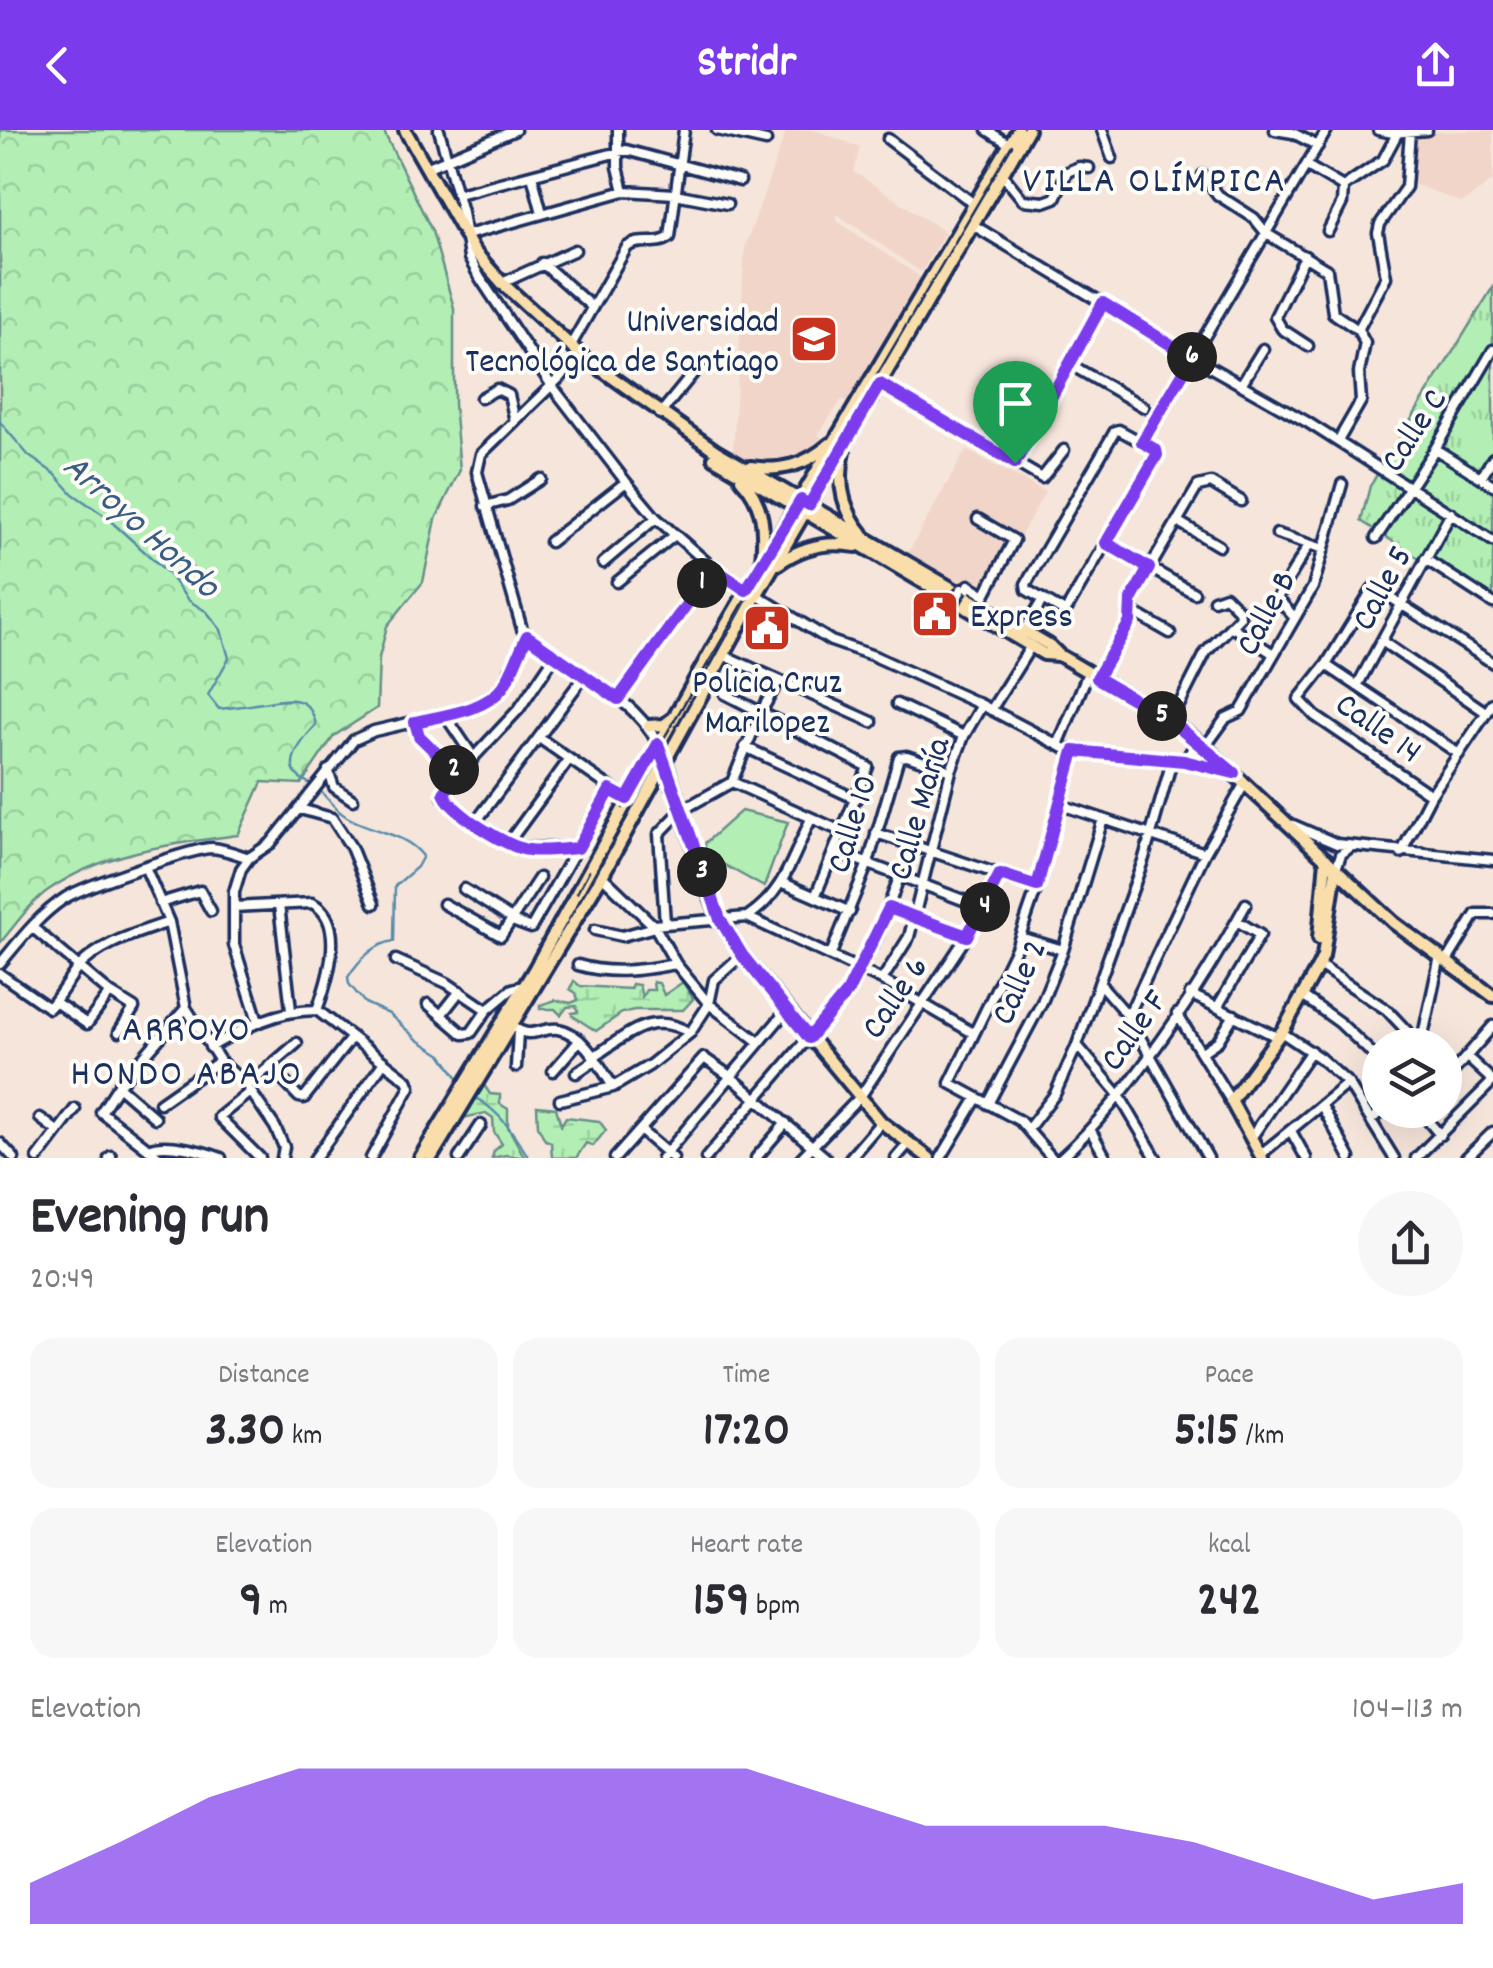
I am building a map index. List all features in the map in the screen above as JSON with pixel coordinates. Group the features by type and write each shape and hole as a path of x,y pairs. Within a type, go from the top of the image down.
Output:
{"main road":[{"path":"405,130 467,238 502,282 582,356 732,465 760,509 767,566"},
{"path":"431,1158 658,744 802,507 1018,130"},
{"path":"732,465 788,468 816,456 842,438 880,384 1028,130"},
{"path":"614,380 660,422 1171,721 1286,820 1394,923 1493,996"},
{"path":"842,438 841,489 851,519 870,546 951,602 1022,635 1044,654 1059,655"},
{"path":"767,566 813,546 870,546"},
{"path":"484,1060 515,1028 602,876 723,656 751,593"},
{"path":"649,726 664,725 673,718"},
{"path":"658,744 720,919 742,955 881,1122 929,1158"},
{"path":"648,790 660,786 676,792"},
{"path":"1319,965 1326,859"},
{"path":"1261,1157 1230,1101 1304,997 1319,965 1336,870"},
{"path":"1332,892 1353,886"},
{"path":"420,1158 456,1108"}],"street":[{"path":"439,130 458,194 469,258 480,278 552,386 626,482 656,518 713,568 832,641 982,705 1058,745 1074,751 1184,761 1234,773"},
{"path":"424,165 515,130"},
{"path":"618,130 616,154 624,191"},
{"path":"571,345 631,243 665,241 670,237 684,130"},
{"path":"717,130 766,141"},
{"path":"987,130 1010,144"},
{"path":"1102,130 1112,158"},
{"path":"1276,130 1293,133 1318,146"},
{"path":"1142,442 1327,130"},
{"path":"1378,130 1428,130"},
{"path":"1343,186 1384,160 1398,132"},
{"path":"1358,330 1386,277 1378,233 1409,180 1410,132"},
{"path":"888,139 974,204"},
{"path":"458,194 634,150 740,180"},
{"path":"1307,166 1343,186"},
{"path":"1002,174 1023,200 1044,202 1055,198 1067,172 1089,168"},
{"path":"532,175 542,213"},
{"path":"1203,175 1218,195 1254,218 1267,234 1330,273 1334,313 1358,330 1365,343 1359,373 1362,398 1338,441"},
{"path":"1328,231 1342,203 1343,186"},
{"path":"467,238 624,191 675,194 727,204"},
{"path":"973,225 1338,441 1493,541"},
{"path":"502,282 575,250"},
{"path":"1305,256 1275,317 1282,329 1308,346"},
{"path":"542,263 592,307"},
{"path":"1015,463 1103,303"},
{"path":"1242,384 1263,349"},
{"name":"Calle C","path":"1376,538 1435,449 1493,350"},
{"path":"582,356 479,457 478,472 518,619 527,636 618,699 649,726 658,744"},
{"path":"660,414 700,365"},
{"path":"1071,365 1144,407"},
{"path":"880,384 1045,477 1064,450"},
{"path":"480,398 497,389 509,395 515,422"},
{"path":"1119,430 1156,450 1157,455 1106,543 1067,608 1061,610 1027,590 1026,584 1119,430"},
{"path":"1435,449 1493,485"},
{"path":"1482,477 1493,458"},
{"path":"485,506 508,500 542,479"},
{"path":"550,542 626,482"},
{"path":"1058,745 1093,675 1130,622 1131,600 1203,483 1211,483 1241,502"},
{"name":"Calle B","path":"1184,761 1226,718 1241,711 1313,587 1342,484"},
{"name":"Calle 5","path":"1357,686 1451,513"},
{"path":"604,563 656,518"},
{"path":"951,602 968,586 984,595 1014,540 978,519"},
{"path":"1177,521 1219,546"},
{"path":"1277,534 1324,549"},
{"path":"618,582 675,535"},
{"path":"1106,543 1194,593"},
{"path":"1294,617 1276,598 1309,545"},
{"path":"1425,559 1493,603"},
{"path":"618,699 713,568"},
{"path":"1459,754 1326,665 1374,587 1493,663"},
{"path":"1171,721 1198,664 1240,617 1225,596 1214,600"},
{"path":"1022,635 1043,599"},
{"path":"1130,610 1170,633"},
{"path":"1232,627 1272,653"},
{"path":"258,1021 234,945 234,906 241,869 249,858 272,842 354,740 487,700 502,687 527,636"},
{"path":"1383,642 1486,712"},
{"path":"991,710 1031,646"},
{"path":"555,656 518,709 458,774 443,797 475,824 508,843 529,850 578,848"},
{"path":"723,656 872,722"},
{"name":"Calle 14","path":"1326,665 1299,701 1431,795"},
{"path":"475,824 584,675"},
{"path":"665,923 666,898 658,840 663,827 682,810 732,782 760,712 778,682"},
{"path":"724,694 867,765 815,897"},
{"path":"1401,853 1431,795 1493,703"},
{"path":"896,704 964,736"},
{"name":"Calle María","path":"882,980 909,937 950,772 982,705"},
{"path":"446,715 474,758"},
{"path":"415,722 419,736 458,774"},
{"path":"538,738 627,799"},
{"path":"746,748 856,799"},
{"path":"1052,1158 1028,1128 950,1083 1020,937 1074,751"},
{"name":"Calle 10","path":"832,954 868,863 900,758 907,756 950,772"},
{"path":"508,843 568,761"},
{"path":"1028,1128 1055,1094 1077,1045 1151,834 1172,761"},
{"path":"326,772 334,788 353,800"},
{"path":"732,782 843,832"},
{"path":"1128,1016 1206,853 1245,784"},
{"path":"464,889 528,930 531,928 610,790"},
{"path":"1061,805 1206,853"},
{"path":"300,809 332,818 351,847 374,904"},
{"path":"746,917 766,904 781,882 810,819"},
{"name":"Calle 2","path":"988,1104 1042,1002 1063,950 1103,819"},
{"path":"1286,820 1337,844 1493,860"},
{"name":"Calle 2","path":"876,833 1037,886"},
{"path":"1326,859 1337,844"},
{"path":"1336,870 1341,854 1352,846"},
{"path":"0,964 32,927 72,894 194,850 224,850 249,858"},
{"path":"835,851 984,908"},
{"path":"146,868 168,922 186,1008 220,1061 249,1089 284,1147 282,1158"},
{"name":"Calle 6","path":"802,1158 860,1096 967,936 1000,874"},
{"path":"706,1158 848,991 889,908 900,875"},
{"path":"602,876 654,926 676,964 709,1004 759,1042"},
{"path":"444,904 501,936 539,878"},
{"path":"781,882 850,912"},
{"path":"160,903 200,891 211,911"},
{"path":"234,906 312,904 324,913 334,952 317,1010"},
{"name":"Calle F","path":"1061,1158 1091,1130 1119,1095 1177,1014 1246,904"},
{"path":"278,906 290,1010"},
{"path":"889,908 967,936"},
{"path":"1425,1028 1444,958 1474,916 1480,912 1493,914"},
{"path":"595,930 622,936 665,923 746,917 832,954 972,1034"},
{"path":"0,974 46,1008 55,1002 78,967 119,940 168,922"},
{"path":"1218,1006 1260,936 1237,922"},
{"path":"32,927 110,994 134,1008 119,1032"},
{"path":"1020,937 1063,950"},
{"path":"560,1100 613,1088 650,1066 690,1033 709,1004 714,980 742,955"},
{"path":"396,960 487,1010"},
{"path":"578,966 597,971 676,964"},
{"path":"1319,965 1387,1010 1404,1028"},
{"path":"1100,984 1128,1016 1208,1158"},
{"path":"428,1004 467,1035 512,988 524,986"},
{"path":"440,1015 460,992"},
{"path":"55,1002 87,1024 110,994"},
{"path":"1190,994 1311,1051 1348,1083 1362,1106"},
{"path":"1304,997 1362,1044"},
{"path":"160,1158 101,1112 104,1102 186,1008"},
{"path":"210,1046 258,1021 290,1010 317,1010 407,1080 410,1087 372,1158"},
{"path":"640,1130 667,1156 787,1010"},
{"path":"1177,1014 1230,1101"},
{"path":"1202,1052 1218,1041 1234,1015"},
{"path":"576,1073 650,1023 662,1021 690,1033"},
{"path":"516,1067 515,1028 542,1033 558,1029 579,1041 613,1088"},
{"path":"1462,1063 1491,1031"},
{"path":"269,1066 304,1098 352,1037"},
{"path":"553,1071 579,1041"},
{"path":"260,1158 218,1117 297,1044"},
{"path":"1077,1045 1119,1095 1156,1158"},
{"path":"1251,1138 1311,1051"},
{"path":"1416,1158 1493,1081 1468,1057"},
{"path":"615,1158 704,1058 826,1158"},
{"path":"160,1103 220,1061"},
{"path":"315,1158 384,1062"},
{"path":"1261,1157 1348,1083"},
{"path":"118,1086 155,1118"},
{"path":"941,1158 977,1098"},
{"path":"1322,1106 1350,1158"},
{"path":"38,1158 75,1109"},
{"path":"40,1118 57,1131"},
{"path":"850,1158 881,1122"},
{"path":"756,1158 786,1123"},
{"path":"460,1158 482,1125"},
{"path":"1376,1128 1394,1158"},
{"path":"1435,1128 1440,1135"},
{"path":"1091,1130 1106,1158"},
{"path":"1290,1131 1306,1158"},
{"path":"1466,1158 1493,1132"},
{"path":"0,1143 14,1158"},
{"path":"148,1149 158,1144 170,1145 221,1158"},
{"path":"896,1158 908,1144"}],"shaded area":[{"name":"Universidad Tecnológica de Santiago","path":"782,130 814,130 860,147 854,172 945,232 921,272 837,214 837,221 923,279 850,406 842,399 818,435 827,442 790,464 763,465 733,454 745,247 785,134"},
{"path":"1493,130 1493,180 1462,203 1409,182 1414,133"},
{"path":"966,450 1045,492 986,598 908,553"}],"green space":[{"path":"0,130 383,130 432,231 454,308 454,404 460,470 436,519 423,582 387,626 379,658 377,708 334,736 301,784 262,782 238,835 139,851 91,867 40,896 0,943"},
{"path":"1493,287 1493,606 1361,521 1370,486"},
{"path":"741,811 788,822 764,887 705,854 705,843"},
{"path":"574,981 580,986 630,989 632,984 639,985 642,997 646,990 654,990 653,982 659,983 664,995 683,982 693,999 683,1010 622,1013 596,1031 573,1016 578,1012 576,1006 567,1007 561,1015 555,1009 540,1009 540,1005 556,1000 578,1000 570,989"},
{"path":"484,1085 490,1094 500,1095 500,1104 508,1109 508,1127 525,1158 492,1158 502,1144 494,1132 493,1118 486,1113 463,1118"},
{"path":"537,1106 556,1108 561,1125 566,1117 599,1121 606,1130 593,1146 586,1143 576,1158 552,1158 551,1142 545,1140 538,1126"}],"waterway":[{"name":"Arroyo Hondo","path":"0,422 29,456 166,571 188,600 207,612 221,630 229,658 208,695 219,709 285,700 305,704 316,725 297,751 295,772 347,817 407,842 423,856 417,867 395,886 394,941 362,959 348,977 349,984 365,1003 389,1014 442,1055 462,1084"},
{"name":"Arroyo Hondo","path":"475,1097 506,1124 529,1158"}],"railway":[{"path":"623,808 1012,145"},
{"path":"577,893 589,871"}],"place":[{"name":"Universidad Tecnológica de Santiago","path":"814,339"},
{"name":"Express","path":"935,614"},
{"name":"Policia Cruz Marilopez","path":"767,628"}],"district":[{"name":"VILLA OLÍMPICA","path":"1155,178"},
{"name":"ARROYO HONDO ABAJO","path":"187,1049"}],"route":[{"path":"1103,303 1192,358 1142,442 1156,450 1157,455 1106,543 1149,568 1131,600 1130,622 1097,678 1171,721 1234,773 1184,761 1074,751 1037,886 1000,874 967,936 889,908 861,970 809,1038 742,955 720,919 658,744 627,799 610,790 578,848 518,848 475,824 443,797 458,774 419,736 415,722 487,700 502,687 527,636 618,699 713,568 746,590 801,500 809,505 880,384 1015,463 1103,303"}]}
